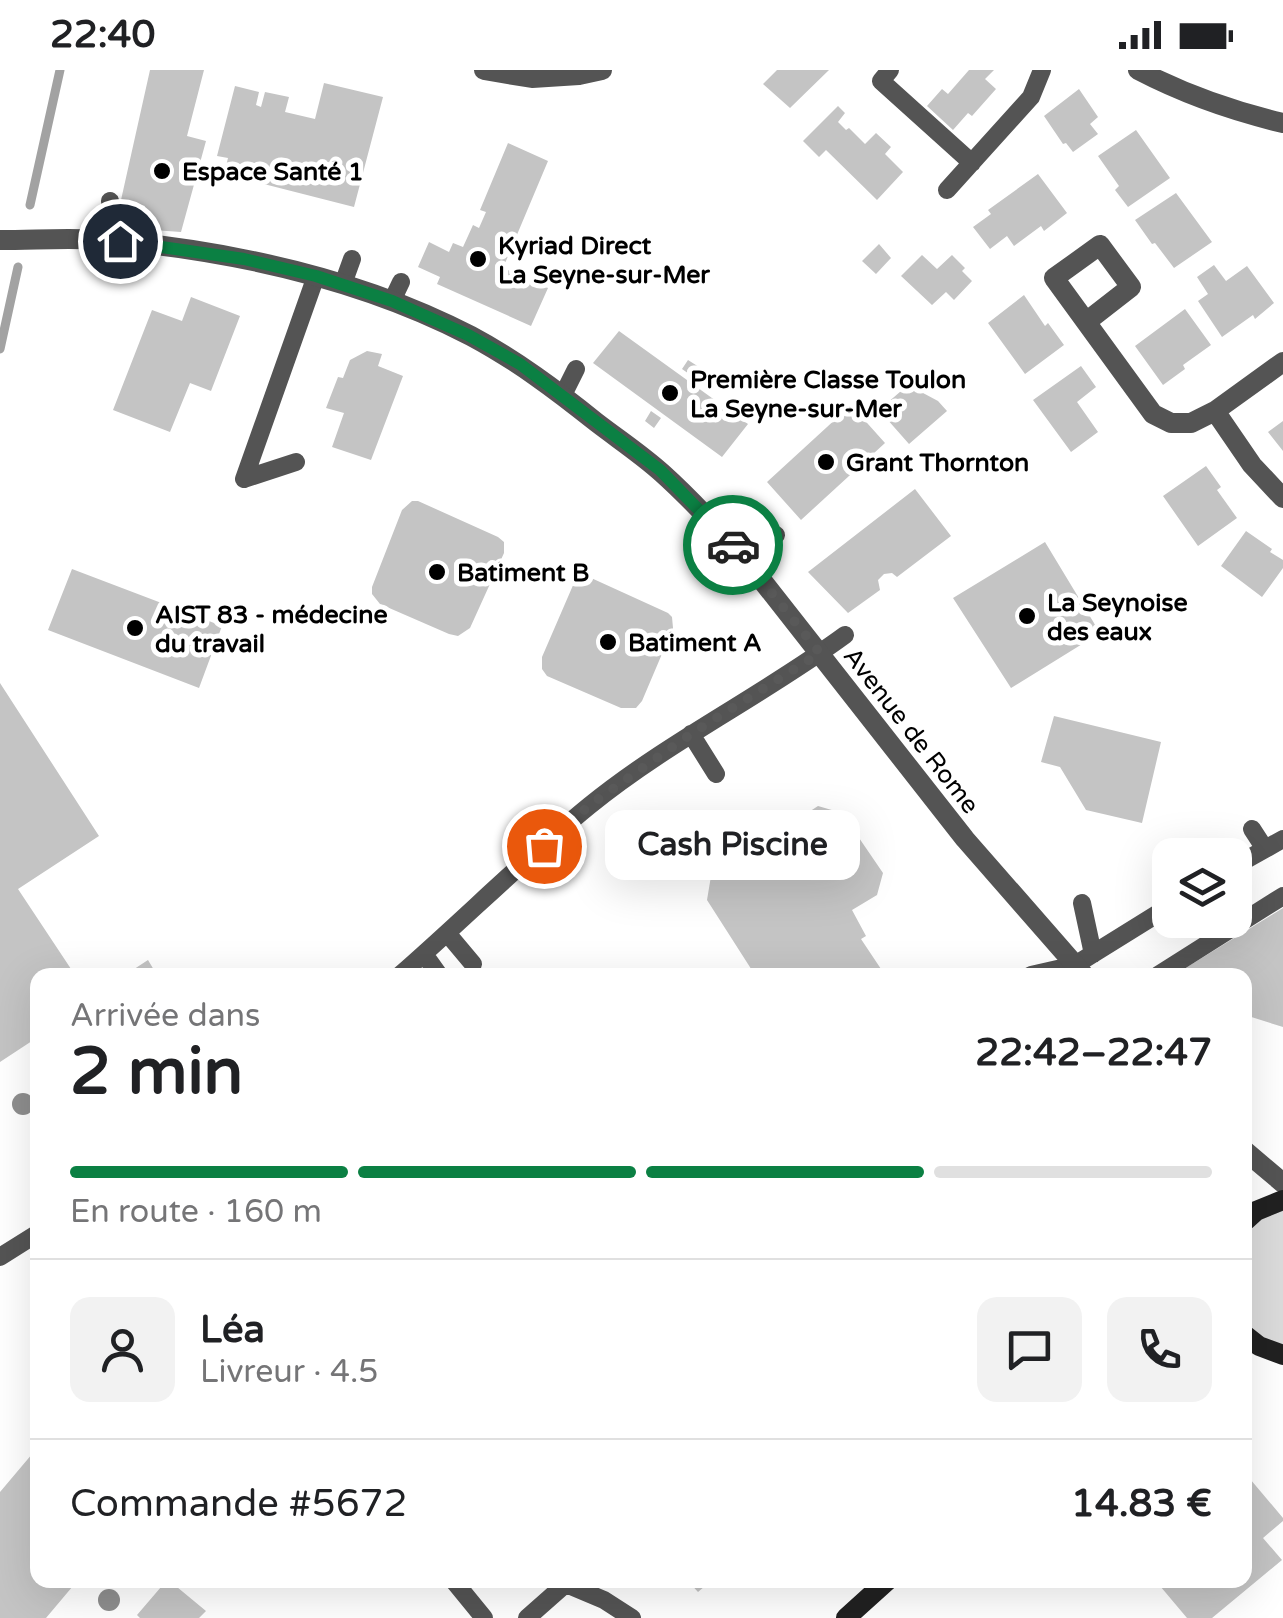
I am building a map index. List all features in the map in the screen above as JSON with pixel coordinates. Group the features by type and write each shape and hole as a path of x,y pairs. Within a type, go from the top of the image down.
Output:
{"main road":[{"path":"1252,1215 1283,1200"},
{"path":"1252,1344 1283,1355"},
{"path":"846,1618 879,1588"}],"street":[{"path":"494,72 532,78 602,70"},
{"path":"1138,70 1176,90 1283,123"},
{"name":"Avenue de Rome","path":"0,240 120,241 244,259 343,284 396,291 520,364 562,395 592,427 660,470 708,518 746,560 965,839 1084,965"},
{"path":"1086,322 1153,414 1171,424 1192,423 1283,362"},
{"path":"1215,410 1252,465 1283,498"},
{"path":"1252,1157 1283,1183"}],"lane":[{"path":"890,70 881,81 972,163"},
{"path":"947,190 1032,97 1042,70"},
{"path":"110,202 120,241"},
{"path":"343,284 352,259"},
{"path":"296,462 244,479 316,276"},
{"path":"562,395 576,369"},
{"path":"746,560 776,535"},
{"path":"408,968 590,805 845,634"},
{"path":"691,734 716,774"},
{"path":"1252,829 1265,849"},
{"path":"1252,856 1283,839"},
{"path":"1169,968 1283,896"},
{"path":"1082,903 1084,965"},
{"path":"1084,965 1152,918"},
{"path":"447,933 473,964"},
{"path":"424,954 434,968"},
{"path":"0,1257 30,1238"},
{"path":"460,1588 484,1618"},
{"path":"527,1618 560,1588"},
{"path":"579,1588 632,1618"}],"shaded area":[{"path":"1283,1200 1283,1355 1252,1339 1252,1217"}],"building":[{"name":"Espace Santé 1","path":"150,70 204,70 187,136 206,141 181,232 139,229 145,206 121,200"},
{"path":"777,70 829,70 790,108 763,84"},
{"path":"969,70 994,70 985,79 996,89 953,130 927,106 942,89 948,94"},
{"path":"324,83 383,97 354,207 224,174 228,158 217,156 235,86 259,92 256,105 261,107 265,92 289,97 285,112 315,119"},
{"path":"1079,89 1098,117 1090,124 1098,134 1073,152 1044,116"},
{"path":"838,106 845,113 838,122 865,144 876,133 891,147 885,154 903,172 877,200 826,150 819,157 803,141"},
{"path":"1136,130 1170,178 1128,207 1098,156"},
{"path":"508,143 548,161 503,268 548,288 531,326 437,284 440,277 418,267 429,242 449,252 453,243 463,247 473,225 479,228 486,212 480,210"},
{"path":"1038,174 1067,213 1044,231 1041,226 1014,246 1007,236 990,249 973,227 991,214 988,210"},
{"path":"1176,193 1212,242 1174,268 1135,220"},
{"path":"879,244 891,258 876,274 862,261"},
{"path":"922,255 937,269 952,255 972,281 954,300 946,292 932,305 901,276"},
{"path":"1214,265 1226,281 1247,266 1274,303 1222,337 1198,301 1208,294 1197,277"},
{"path":"1024,295 1064,345 1025,374 988,323"},
{"path":"191,297 240,316 211,391 190,383 170,432 113,410 152,310 182,321"},
{"path":"1185,309 1211,345 1163,385 1135,346"},
{"name":"Première Classe Toulon La Seyne-sur-Mer","path":"619,331 748,424 722,457 593,363"},
{"path":"367,351 382,354 378,366 403,376 371,460 332,447 344,413 326,408 338,377 343,378 350,360"},
{"name":"Première Classe Toulon La Seyne-sur-Mer","path":"688,360 699,367 692,376 682,369"},
{"path":"1081,366 1096,387 1077,402 1098,432 1071,452 1033,400"},
{"name":"Grant Thornton","path":"908,385 938,401 947,411 909,444 879,410"},
{"name":"Grant Thornton","path":"851,405 885,443 801,520 767,482"},
{"name":"Première Classe Toulon La Seyne-sur-Mer","path":"651,411 661,418 654,428 645,421"},
{"path":"1283,421 1283,451 1268,432"},
{"path":"1206,466 1237,518 1198,546 1163,496"},
{"path":"915,489 951,536 897,577 884,574 878,580 880,590 848,613 808,572"},
{"name":"Batiment B","path":"412,501 504,542 504,553 470,628 458,636 380,604 372,594 402,510"},
{"path":"1246,531 1283,560 1283,568 1262,597 1221,566"},
{"name":"La Seynoise des eaux","path":"1045,542 1100,633 1011,688 953,598"},
{"name":"AIST 83 - médecine du travail","path":"72,569 222,626 199,688 48,630"},
{"name":"Batiment A","path":"589,577 672,617 673,628 636,708 621,708 547,676 542,669 542,657 574,583"},
{"path":"0,683 99,836 18,889 70,968 30,968 30,1042 0,1062"},
{"name":"La Seynoise des eaux","path":"1054,716 1161,742 1142,823 1086,810 1060,767 1041,762"},
{"path":"818,806 842,813 883,873 877,895 852,910 866,936 861,939 880,968 751,968 707,900 711,876 743,857 733,843 774,817 783,829"},
{"path":"1283,908 1283,1027 1252,1017 1252,968 1186,968 1234,938 1252,938 1252,927"},
{"path":"148,960 153,968 136,968"},
{"path":"30,1456 30,1588 71,1588 46,1618 0,1618 0,1492"},
{"path":"1252,1481 1283,1518 1263,1538 1282,1560 1252,1585"},
{"path":"160,1588 178,1588 206,1611 199,1618 137,1615"},
{"path":"1162,1588 1248,1588 1212,1618 1187,1618"}],"waterway":[{"path":"30,205 60,70"},
{"path":"0,349 18,267"}],"way so far":[{"path":"544,846 590,805 691,734 820,653 733,545"}],"place":[{"name":"Espace Santé 1","path":"162,171"},
{"name":"Kyriad Direct La Seyne-sur-Mer","path":"478,259"},
{"name":"Première Classe Toulon La Seyne-sur-Mer","path":"670,393"},
{"name":"Grant Thornton","path":"826,462"},
{"name":"Batiment B","path":"437,572"},
{"name":"La Seynoise des eaux","path":"1027,616"},
{"name":"AIST 83 - médecine du travail","path":"135,628"},
{"name":"Batiment A","path":"608,642"},
{"name":"Cash Piscine","path":"544,846"}],"route":[{"path":"120,241 244,259 316,276 392,301 468,335 520,364 660,470 733,545"}]}
